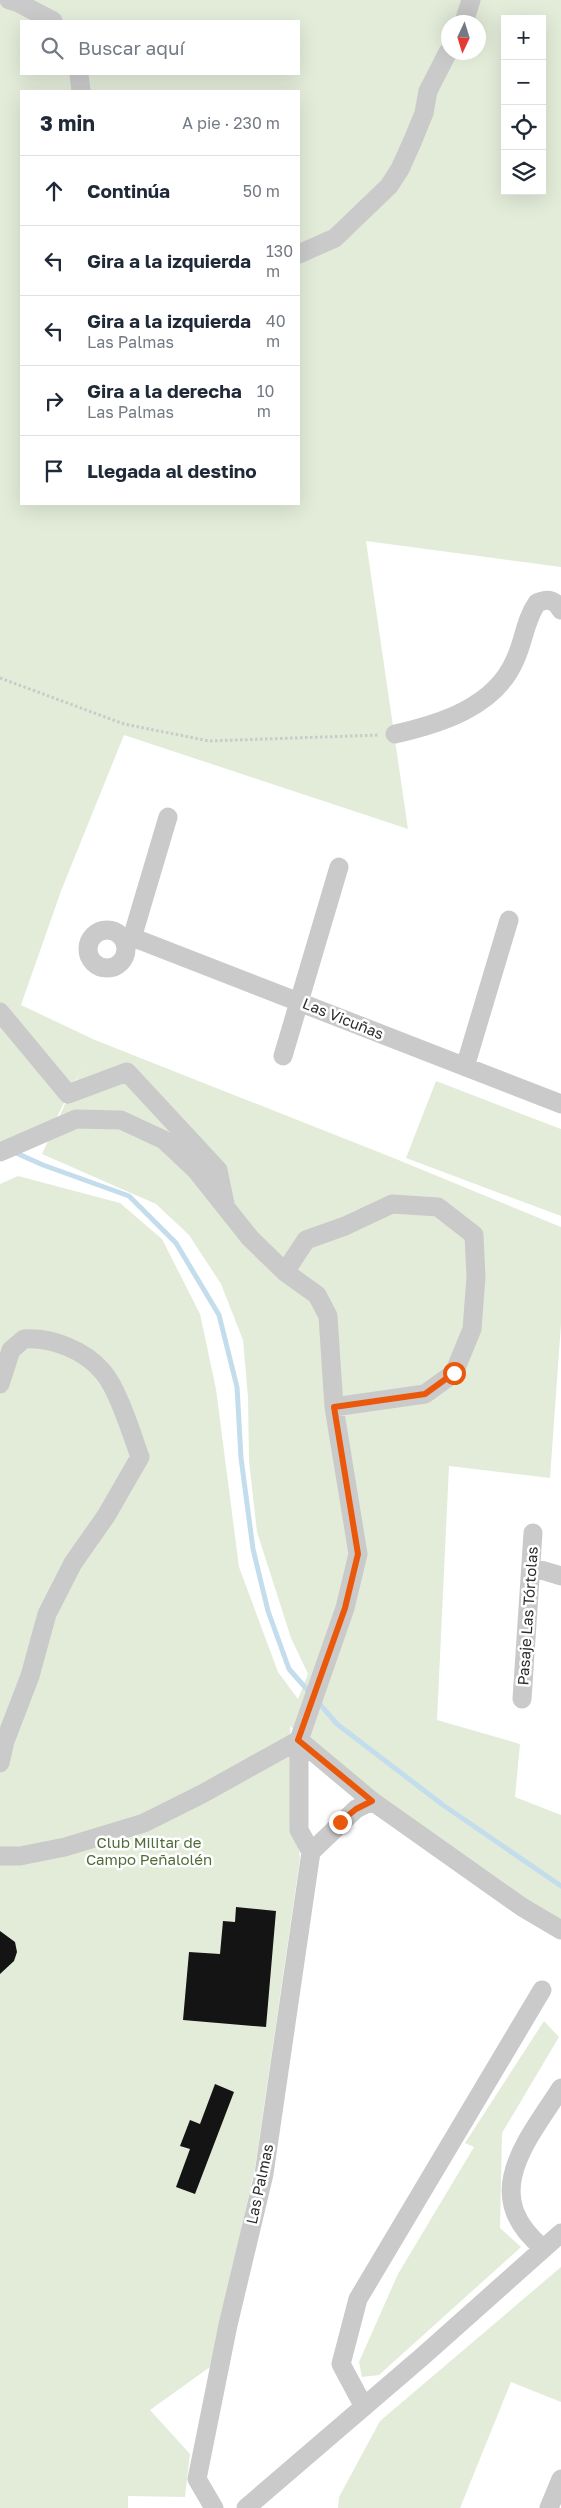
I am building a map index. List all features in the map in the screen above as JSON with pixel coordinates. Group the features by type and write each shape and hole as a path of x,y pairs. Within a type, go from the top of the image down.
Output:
{"street":[{"path":"9,0 19,3 51,20"},
{"path":"466,15 471,0"},
{"path":"300,254 335,238 389,186 400,169 413,140 424,113 428,91 444,60"},
{"path":"79,75 80,90"},
{"path":"395,734 453,716 490,694 503,681 515,661 527,622 537,603 550,600 556,603 561,610"},
{"name":"Las Vicuñas","path":"168,817 128,939 299,1002 561,1104"},
{"path":"283,1056 339,867"},
{"path":"465,1067 509,920"},
{"path":"0,1012 68,1094 128,1072 218,1170 226,1208"},
{"path":"0,1152 76,1119 122,1120 164,1140 196,1170 250,1238 285,1272 317,1295 328,1316 334,1407 358,1554 345,1608 324,1673 298,1740 298,1830 312,1852 351,1813 372,1801"},
{"path":"285,1272 306,1240 345,1226 392,1204 438,1207 474,1235 476,1277 472,1329 454,1373 425,1394 334,1407"},
{"path":"0,1384 11,1350 24,1339 37,1338 80,1352 104,1372 124,1411 140,1457 106,1516 73,1563 47,1614 30,1676 5,1740 0,1762"},
{"name":"Pasaje Las Tórtolas","path":"522,1699 533,1533"},
{"path":"531,1567 561,1576"},
{"path":"298,1740 372,1801 522,1907 561,1930"},
{"path":"0,1856 20,1856 64,1847 144,1824 298,1740"},
{"name":"Las Palmas","path":"214,2508 196,2478 228,2325 264,2174 312,1852"},
{"path":"364,2407 341,2364 358,2299 542,1990"},
{"path":"543,2248 529,2236 518,2220 511,2197 512,2173 520,2151 561,2088"},
{"path":"246,2508 364,2407 561,2233"},
{"path":"549,2508 561,2479"}],"path":[{"path":"0,678 124,724 209,741 395,734"}],"green space":[{"name":"Club Militar de Campo Peñalolén","path":"0,0 561,0 561,567 366,541 408,829 124,735 61,891 21,1005 95,1040 396,1159 561,1227 561,1324 550,1478 449,1466 437,1720 520,1744 515,1797 561,1815 561,1926 382,1806 290,1726 300,1859 255,2168 210,2367 150,2410 190,2454 185,2497 128,2496 128,2508 0,2508 0,1184 18,1176 120,1203 162,1239 200,1314 216,1389 239,1567 278,1672 298,1699 308,1674 291,1638 257,1532 249,1461 248,1397 243,1340 221,1284 189,1235 156,1204 42,1154 82,1067 55,1121 0,1146"},
{"path":"436,1081 561,1129 561,1216 406,1158"},
{"path":"544,2021 559,2037 502,2133 500,2228 521,2247 379,2375 362,2377 359,2362 398,2274 474,2147 465,2143"},
{"path":"561,2267 561,2402 511,2382 460,2508 338,2508 339,2497 380,2421"}],"building":[{"path":"236,1907 276,1911 266,2027 183,2020 189,1952 220,1954 223,1921 235,1922"},
{"path":"0,1931 15,1942 17,1952 14,1961 0,1974"},
{"path":"215,2084 234,2092 195,2194 176,2187 190,2149 180,2146 190,2120 200,2124"}],"waterway":[{"path":"14,1152 43,1165 129,1196 176,1243 219,1315 237,1387 241,1458 253,1549 268,1611 289,1669 311,1694"},
{"path":"318,1702 337,1724 443,1805 561,1886"}],"route":[{"path":"340,1822 356,1809 372,1801 335,1768 298,1740 324,1673 345,1608 358,1554 334,1407 425,1394 454,1373"}]}
